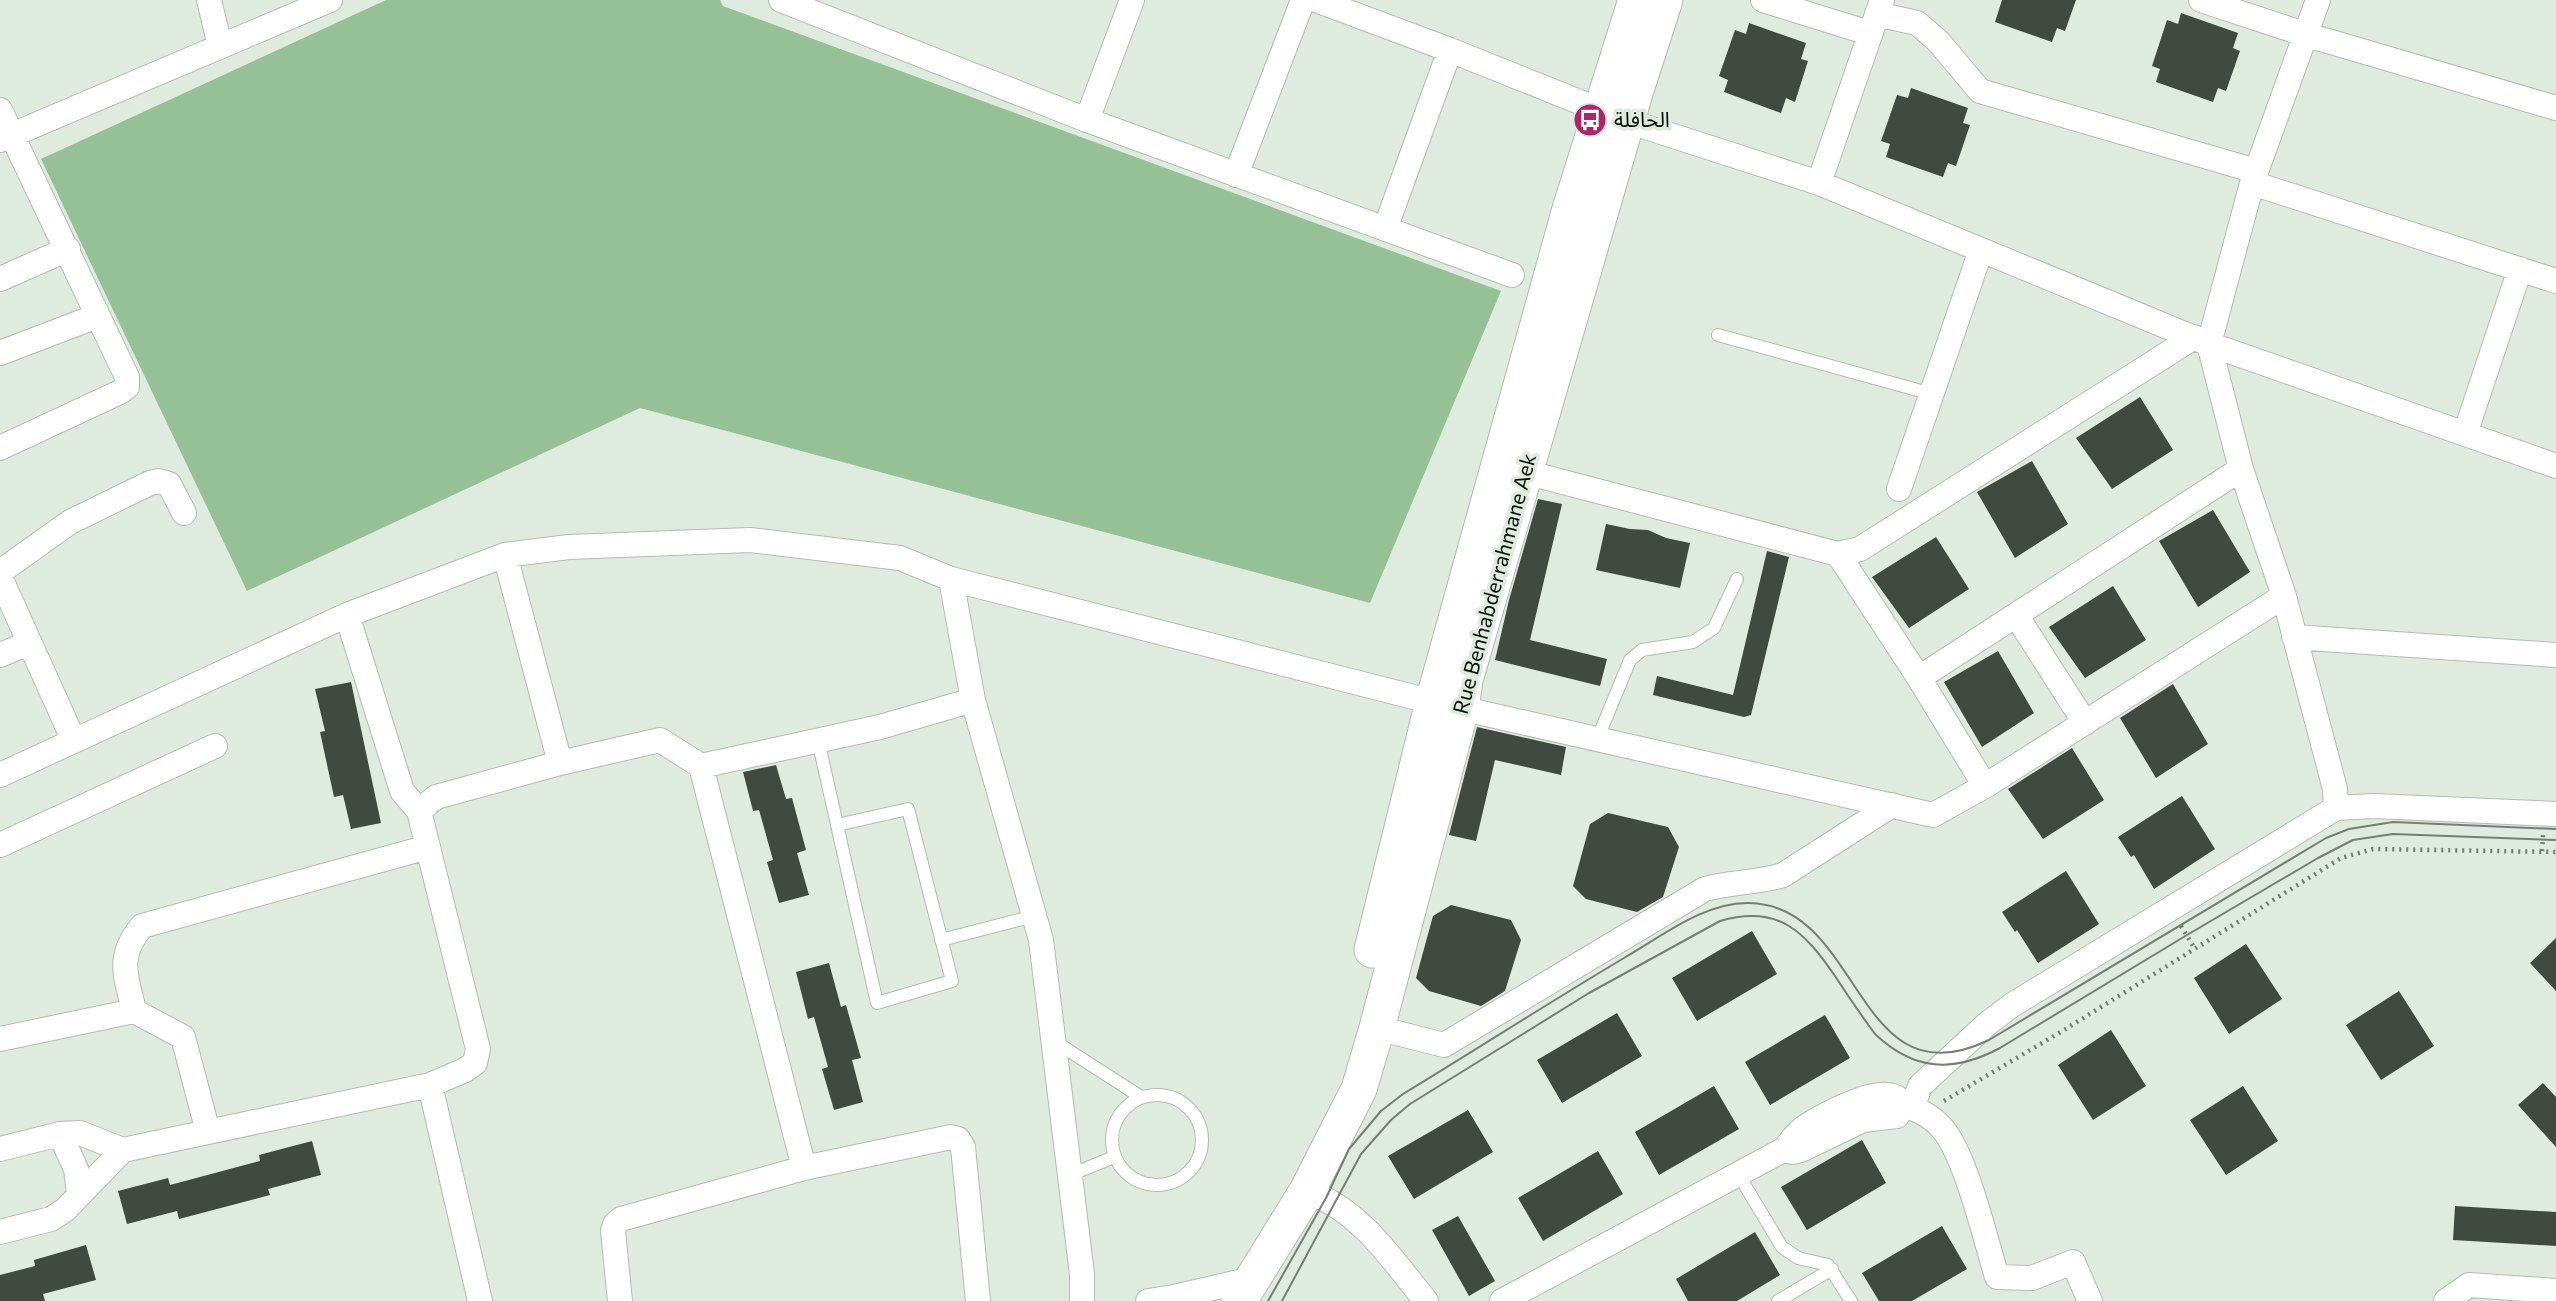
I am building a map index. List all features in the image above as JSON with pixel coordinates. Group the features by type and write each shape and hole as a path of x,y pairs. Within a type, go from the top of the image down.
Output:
{"main road":[{"name":"Rue Benhabderrahmane Aek","path":"1313,1177 1447,706 1465,680 1525,472 1614,116 1636,0"},
{"name":"Rue Benhabderrahmane Aek","path":"1245,1290 1313,1177 1359,1089 1377,1028 1447,706 1570,209 1665,0"}],"street":[{"path":"209,0 220,47"},
{"path":"4,142 330,0"},
{"path":"781,0 1087,120 1511,275"},
{"path":"1087,120 1132,0"},
{"path":"1236,175 1303,0"},
{"path":"1316,0 1614,116 1819,183 2202,340 2556,466"},
{"path":"1763,0 1917,23 1938,40 1980,91 2254,177 2556,281"},
{"path":"2201,0 2304,34 2556,108"},
{"path":"2318,0 2254,177 2202,340 2241,469 2284,596 2335,789 2336,808"},
{"path":"1819,183 1876,16"},
{"path":"1385,229 1450,50"},
{"path":"0,110 4,142 68,249 127,377 127,387 0,448"},
{"path":"0,279 68,249"},
{"path":"1899,489 1982,250"},
{"path":"2465,434 2520,269"},
{"path":"0,353 97,316"},
{"path":"1525,472 1838,554 1860,549 2202,340"},
{"path":"1919,678 2241,469"},
{"path":"0,572 70,522 150,483 159,481 169,484 184,513"},
{"path":"0,775 347,615 505,555 569,547 750,540 900,558 951,579 1447,706 1933,815 1985,786 2284,596"},
{"path":"1838,554 1985,786"},
{"path":"505,555 560,763"},
{"path":"0,577 74,741"},
{"path":"951,579 974,700 1041,940 1082,1274 1082,1301"},
{"path":"0,1232 51,1219 65,1210 123,1150 430,1085 475,1063 478,1049 419,811 402,791 347,615"},
{"path":"2016,615 2085,723"},
{"path":"2294,637 2556,655"},
{"path":"0,656 29,643"},
{"path":"701,766 880,727 974,700"},
{"path":"419,811 436,797 560,763 660,740 701,766 804,1168"},
{"path":"0,845 215,746"},
{"path":"1377,1028 1444,1045 1705,889 1783,875 1892,805"},
{"path":"1502,1301 1785,1149 1792,1152 1801,1150 1863,1120 1897,1116 1912,1109 1920,1086 1987,1024 2012,1006 2336,808 2374,806 2556,814"},
{"path":"134,1011 123,963 130,941 142,926 428,847"},
{"path":"0,1039 134,1011 183,1037 208,1132"},
{"path":"430,1085 481,1301"},
{"path":"1912,1109 1941,1127 1961,1164 1997,1277 2032,1278 2073,1262 2090,1301"},
{"path":"0,1149 60,1134 80,1133 123,1150"},
{"path":"60,1134 76,1169 79,1194"},
{"path":"620,1301 613,1231 615,1224 621,1219 804,1168 951,1137 958,1139 963,1147 978,1301"},
{"path":"1313,1177 1373,1236 1426,1301"},
{"path":"2446,1301 2469,1285 2556,1291"},
{"path":"1147,1301 1245,1290"}],"lane":[{"path":"1718,335 1932,394"},
{"path":"1597,740 1630,660 1642,650 1693,642 1714,628 1737,579"},
{"path":"818,740 837,825 877,1003 952,981 908,809 837,825"},
{"path":"941,940 1034,916"},
{"path":"1054,1041 1141,1097"},
{"path":"1156,1094 1172,1097 1191,1110 1202,1130 1202,1146 1197,1161 1187,1174 1175,1182 1147,1184 1122,1169 1114,1157 1112,1135 1118,1115 1128,1104 1141,1097 1156,1094"},
{"path":"1070,1175 1114,1157"},
{"path":"1738,1174 1782,1247 1798,1258 1824,1263 1832,1269 1851,1301"},
{"path":"1778,1301 1832,1269"}],"path":[{"path":"1912,1109 2064,1030 2342,858 2373,849 2556,852"}],"green space":[{"path":"386,0 720,0 723,6 1501,291 1370,603 640,408 247,591 41,159"}],"building":[{"path":"2002,0 2076,0 2065,31 2057,28 2052,42 1995,22"},
{"path":"2181,13 2238,33 2233,48 2240,51 2226,91 2218,88 2213,102 2156,82 2160,69 2152,66 2167,20 2178,24"},
{"path":"1749,23 1806,43 1801,59 1808,61 1795,102 1786,98 1781,113 1724,92 1728,80 1719,76 1735,30 1746,34"},
{"path":"1911,88 1968,108 1963,123 1970,125 1956,166 1948,163 1943,177 1886,157 1890,144 1881,141 1897,95 1908,98"},
{"path":"2140,397 2173,450 2112,489 2076,438"},
{"path":"2032,461 2068,524 2015,558 1977,492"},
{"path":"1538,499 1562,504 1530,640 1607,659 1600,686 1495,660"},
{"path":"2213,510 2250,572 2198,607 2159,541"},
{"path":"1606,524 1648,530 1666,538 1690,543 1680,588 1596,570"},
{"path":"1936,537 1969,589 1909,628 1872,577"},
{"path":"1767,551 1789,557 1751,715 1744,717 1653,695 1657,676 1733,695"},
{"path":"2113,586 2146,640 2085,678 2049,627"},
{"path":"1998,651 2034,713 1982,747 1944,682"},
{"path":"351,682 381,823 351,829 343,795 334,797 320,732 325,731 315,689"},
{"path":"2173,684 2208,744 2156,778 2120,718"},
{"path":"1477,727 1566,747 1561,775 1495,760 1476,841 1449,835"},
{"path":"2072,748 2104,800 2043,839 2008,789"},
{"path":"776,765 786,799 792,798 806,850 797,853 809,895 779,903 767,862 773,860 759,810 753,811 743,772"},
{"path":"2182,796 2215,849 2154,889 2134,855 2131,857 2118,837"},
{"path":"1608,813 1668,827 1679,847 1663,897 1637,912 1586,899 1573,886 1590,824"},
{"path":"2066,871 2099,924 2038,963 2002,912"},
{"path":"1451,905 1511,920 1521,940 1505,991 1481,1006 1429,991 1416,978 1433,916"},
{"path":"1752,931 1777,974 1697,1021 1672,978"},
{"path":"2556,938 2556,991 2530,963"},
{"path":"2246,944 2282,999 2229,1034 2194,978"},
{"path":"829,963 841,1007 846,1005 861,1058 852,1060 863,1102 834,1110 822,1069 828,1067 814,1017 808,1019 796,972"},
{"path":"2399,991 2434,1046 2381,1080 2346,1025"},
{"path":"1617,1013 1642,1056 1562,1103 1537,1060"},
{"path":"1825,1015 1850,1058 1770,1105 1745,1062"},
{"path":"2111,1030 2146,1086 2093,1120 2058,1065"},
{"path":"2543,1083 2556,1097 2556,1147 2518,1105"},
{"path":"1714,1086 1739,1129 1659,1175 1635,1132"},
{"path":"2243,1086 2278,1141 2226,1175 2190,1120"},
{"path":"1468,1110 1493,1152 1414,1199 1388,1156"},
{"path":"1862,1140 1886,1183 1807,1230 1781,1187"},
{"path":"312,1141 321,1175 268,1189 270,1195 179,1219 177,1211 127,1224 118,1191 168,1178 170,1185 260,1161 259,1155"},
{"path":"1598,1151 1623,1194 1543,1241 1518,1198"},
{"path":"2455,1206 2556,1212 2556,1246 2453,1240"},
{"path":"1458,1216 1495,1281 1469,1296 1432,1230"},
{"path":"1942,1226 1967,1269 1912,1301 1879,1301 1862,1273"},
{"path":"1755,1232 1780,1275 1737,1301 1688,1301 1676,1279"},
{"path":"86,1245 96,1280 43,1294 45,1301 0,1301 0,1275 35,1266 34,1260"}],"tram line":[{"path":"1268,1301 1326,1198 1349,1149 1381,1111 1403,1094 1569,991 1699,914 1732,904 1749,903 1787,912 1816,934 1884,1026 1911,1046 1945,1053 1989,1040 2326,838 2349,829 2393,822 2556,829"},
{"path":"1282,1301 1361,1154 1391,1120 1410,1104 1589,993 1720,921 1758,916 1788,925 1824,960 1875,1034 1904,1055 1934,1064 1950,1064 1966,1062 2000,1048 2187,935 2353,840 2393,834 2556,840"}],"place":[{"name":"الحافلة","path":"1590,120"}]}
